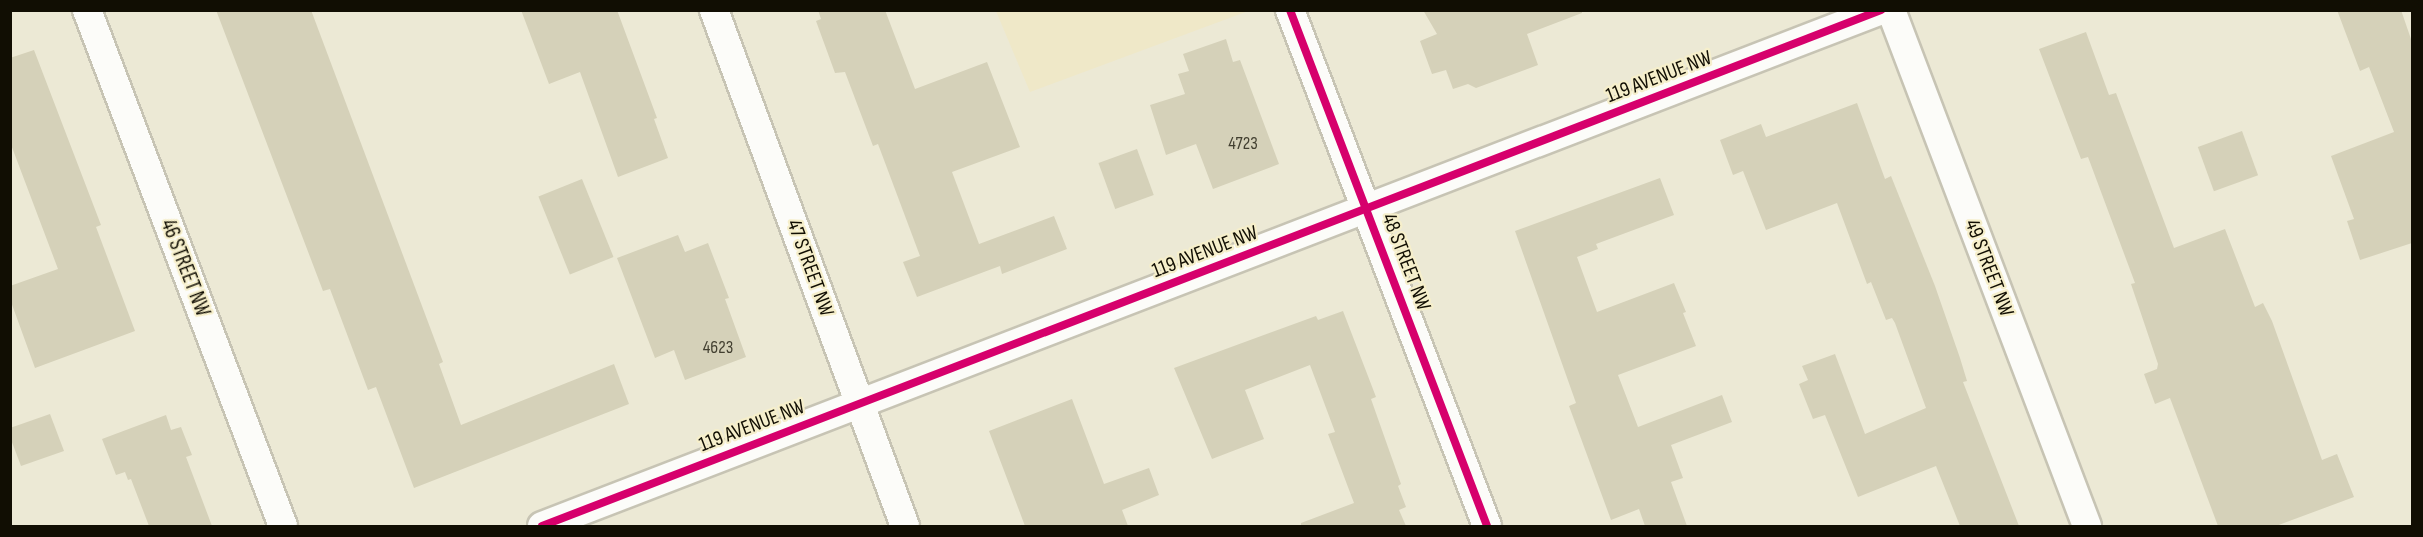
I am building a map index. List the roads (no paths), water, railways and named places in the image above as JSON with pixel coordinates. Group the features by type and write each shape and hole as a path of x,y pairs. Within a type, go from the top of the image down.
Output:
{"street":[{"name":"46 STREET NW","path":"87,10 283,526"},
{"name":"47 STREET NW","path":"714,10 905,526"},
{"name":"48 STREET NW","path":"1290,10 1487,526"},
{"name":"119 AVENUE NW","path":"542,526 1881,10"},
{"name":"49 STREET NW","path":"1891,10 2087,526"}]}
